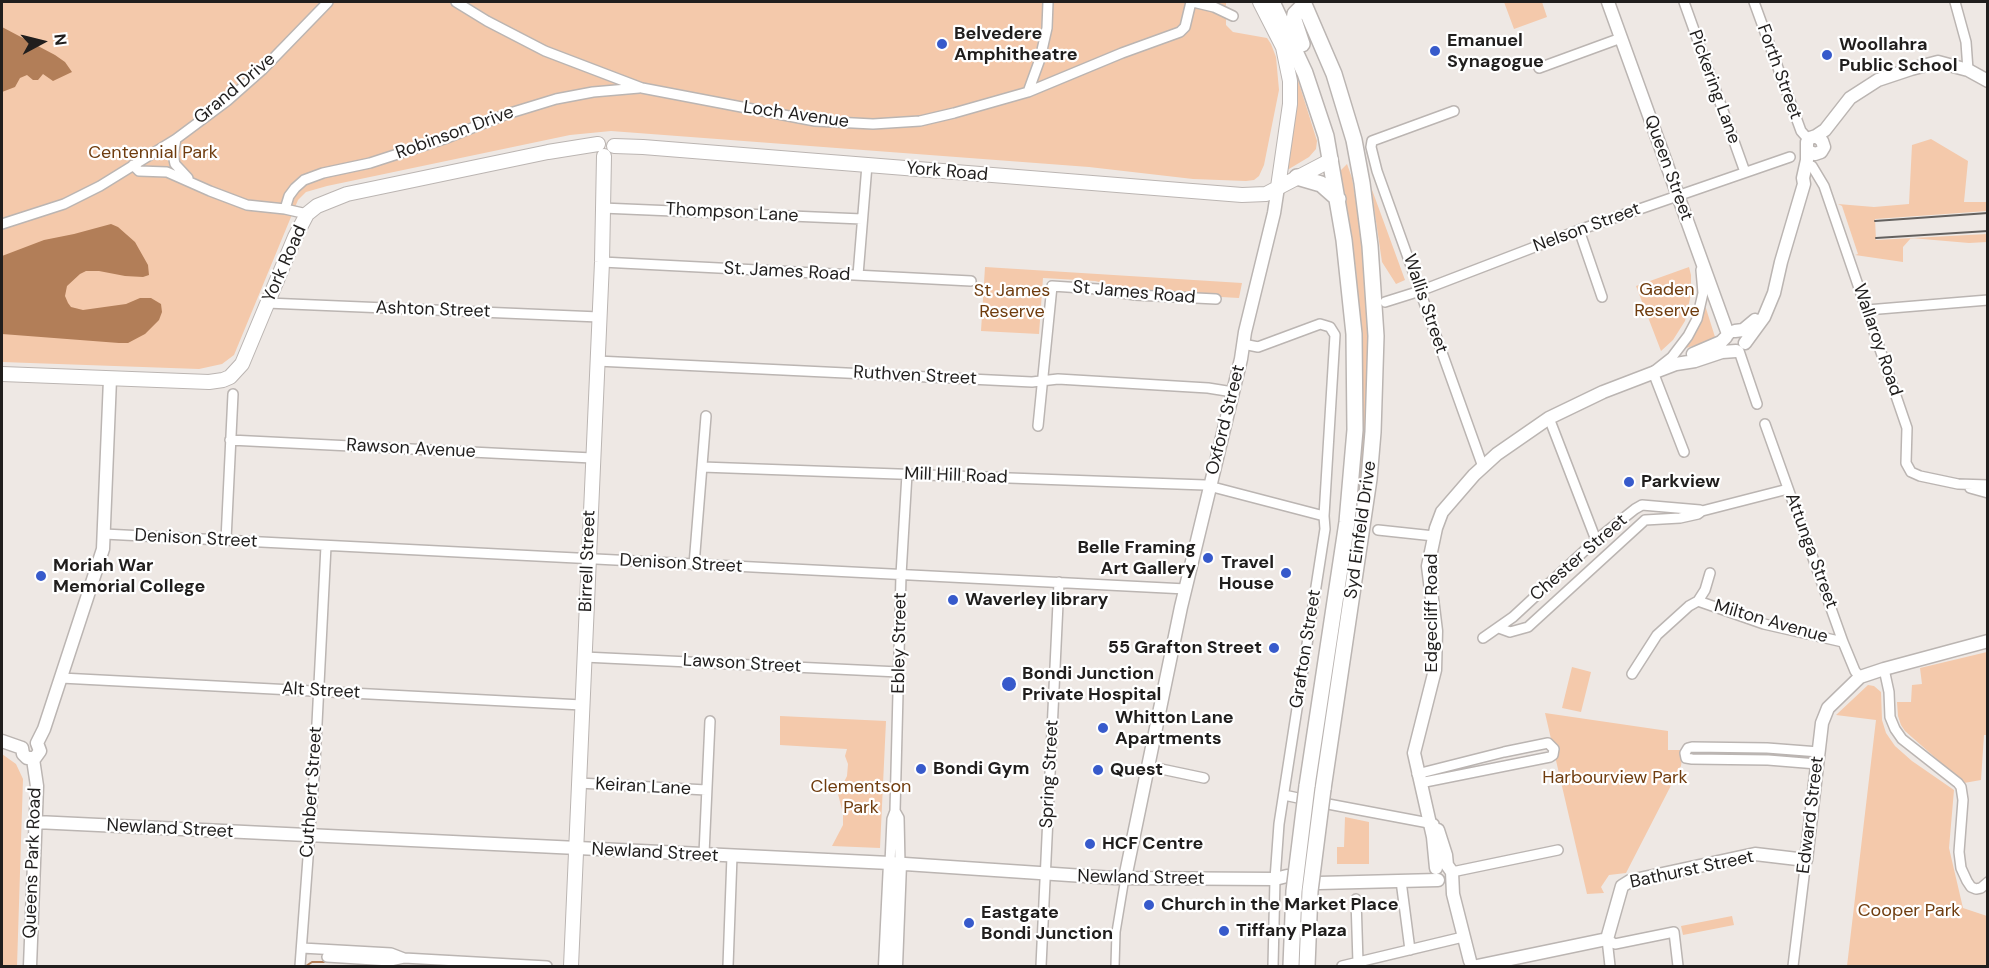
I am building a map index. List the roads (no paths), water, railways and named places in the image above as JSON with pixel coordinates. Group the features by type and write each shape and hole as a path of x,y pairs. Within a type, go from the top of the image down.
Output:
{"main road":[{"path":"1260,2 1283,47 1290,81 1290,104 1278,187"},
{"path":"1272,2 1305,73 1326,136 1331,160"},
{"path":"1278,187 1341,156 1346,149 1341,120 1341,94 1306,3 1295,14 1294,20 1306,53 1305,73"},
{"name":"Syd Einfeld Drive","path":"1291,966 1294,891 1366,502 1373,432 1376,336 1370,246 1358,159 1341,94"},
{"name":"York Road","path":"2,374 208,382 230,377 242,364 247,354 295,237 307,214 327,201 347,194 540,154 606,149 867,165 1242,195 1265,194 1278,187"},
{"name":"Birrell Street","path":"571,966 606,149"},
{"name":"Syd Einfeld Drive","path":"1307,966 1315,787 1347,522 1355,430 1353,322 1331,160"},
{"path":"1297,177 1321,184 1338,199"}],"street":[{"name":"Grand Drive","path":"2,224 64,204 100,186 176,139 227,101 262,70 328,2"},
{"name":"Loch Avenue","path":"456,2 545,51 642,88 814,121 873,124 920,121 1028,92 1180,32 1185,27 1192,2"},
{"path":"1028,92 1040,58 1047,28 1048,2"},
{"path":"1192,2 1215,7 1233,16"},
{"name":"Queen Street","path":"1608,2 1700,260 1729,334"},
{"name":"Pickering Lane","path":"1684,2 1745,172"},
{"name":"Forth Street","path":"1754,2 1801,131 1814,148"},
{"path":"1955,2 1966,42 1968,70"},
{"path":"1539,68 1621,38"},
{"name":"Edgecliff Road","path":"1470,965 1460,938 1453,894 1443,874 1433,824 1414,753 1435,670 1436,631 1428,566 1442,512 1483,467 1512,442 1549,418 1603,392 1653,372 1740,348 1768,310 1804,184 1808,181 1814,148 1825,129 1851,98 1878,80 1938,62 1968,70 1988,81"},
{"name":"Robinson Drive","path":"285,209 289,196 304,180 323,172 381,160 447,138 507,114 556,99 593,92 642,88"},
{"name":"Wallis Street","path":"1454,111 1372,141 1372,152 1483,467"},
{"path":"176,139 173,155 175,164 199,187"},
{"name":"Wallaroy Road","path":"1814,148 1824,186 1907,428 1906,462 1911,472 1988,492"},
{"name":"Nelson Street","path":"1385,302 1420,291 1579,230 1790,157"},
{"path":"132,165 139,171 167,172 247,205 307,214"},
{"path":"858,275 867,165"},
{"name":"Oxford Street","path":"1125,878 1186,589 1274,213 1278,187"},
{"name":"Thompson Lane","path":"602,208 862,219"},
{"path":"1579,230 1602,297"},
{"path":"1683,452 1653,372 1672,357 1688,336 1697,319 1703,293 1700,260"},
{"name":"St. James Road","path":"602,262 971,281"},
{"name":"Edgecliff Road","path":"1676,364 1691,354 1721,342 1729,334 1749,327 1764,309 1781,262"},
{"name":"St James Road","path":"1043,380 1052,286 1098,289 1135,295 1216,299"},
{"path":"1868,310 1988,300"},
{"name":"Ashton Street","path":"267,303 599,316"},
{"name":"Grafton Street","path":"1243,344 1258,347 1318,324 1328,325 1334,331 1335,343 1325,529 1284,795 1283,880 1272,966"},
{"path":"1740,348 1727,347 1729,334 1742,333 1740,348 1757,404"},
{"name":"Ruthven Street","path":"597,361 1032,382 1058,379 1208,388 1233,392"},
{"path":"37,743 44,729 103,549 110,379"},
{"path":"1038,426 1043,380"},
{"path":"226,540 233,394"},
{"path":"694,565 706,416"},
{"path":"1549,418 1596,540"},
{"name":"Attunga Street","path":"1765,424 1843,642 1855,671 1860,677"},
{"name":"Rawson Avenue","path":"230,440 592,458"},
{"name":"Mill Hill Road","path":"702,467 1210,486 1324,516"},
{"name":"Ebley Street","path":"885,966 899,818 895,811 901,574 907,474"},
{"name":"Wallaroy Road","path":"1958,484 1988,485"},
{"name":"Chester Street","path":"1499,628 1510,632 1528,627 1645,520 1680,518 1788,489"},
{"name":"Chester Street","path":"1483,638 1499,628 1596,540 1635,509 1642,506 1702,511"},
{"path":"1377,530 1434,536"},
{"name":"Denison Street","path":"104,534 1186,589"},
{"name":"Cuthbert Street","path":"300,966 310,836 326,546"},
{"name":"Milton Avenue","path":"1632,674 1657,635 1698,600 1706,590 1710,573"},
{"name":"Spring Street","path":"1041,966 1059,582"},
{"name":"Milton Avenue","path":"1698,600 1764,624 1843,642"},
{"path":"1860,677 1988,640"},
{"name":"Lawson Street","path":"584,657 899,672"},
{"path":"1884,669 1889,692 1890,717 1894,729 1902,739 1958,783 1961,788 1963,800 1959,852 1961,868 1966,881 1976,889 1988,882"},
{"name":"Edward Street","path":"1793,966 1822,723 1828,708 1860,677"},
{"name":"Alt Street","path":"60,678 582,705"},
{"path":"704,854 710,721"},
{"path":"2,741 22,748"},
{"path":"28,741 37,743 40,754 33,759 25,757 22,748 28,741"},
{"path":"1548,743 1554,750 1550,757 1421,778 1548,743"},
{"path":"1692,747 1767,748 1818,758 1692,759 1686,758 1685,750 1692,747"},
{"name":"Queens Park Road","path":"30,966 37,786 33,759"},
{"path":"1148,765 1204,778"},
{"name":"Keiran Lane","path":"579,783 706,790"},
{"path":"1284,795 1298,798"},
{"path":"1328,804 1433,824"},
{"name":"Newland Street","path":"36,822 895,863 1125,878 1283,880"},
{"path":"1443,874 1319,879 1401,881 1443,874 1558,850"},
{"name":"Bathurst Street","path":"1607,939 1623,886 1630,881 1755,854 1806,860"},
{"path":"728,966 732,856"},
{"name":"Ebley Street","path":"895,863 896,966"},
{"path":"1115,966 1116,932 1125,878"},
{"path":"1401,881 1410,950"},
{"path":"1356,899 1358,963"},
{"path":"1470,965 1607,939 1615,944 1674,932 1678,966"},
{"path":"1342,966 1460,938"},
{"path":"1607,939 1610,966"},
{"path":"302,948 391,953 404,958"},
{"path":"327,957 390,961 404,958 547,966"}],"waterway":[{"path":"306,966 312,962 324,962"}],"railway":[{"path":"1875,221 1988,213"},
{"path":"1876,238 1988,231"}],"place":[{"name":"Belvedere Amphitheatre","path":"942,44"},
{"name":"Emanuel Synagogue","path":"1435,51"},
{"name":"Woollahra Public School","path":"1827,55"},
{"name":"Parkview","path":"1629,482"},
{"name":"Belle Framing Art Gallery","path":"1208,558"},
{"name":"Travel House","path":"1286,573"},
{"name":"Moriah War Memorial College","path":"41,576"},
{"name":"Waverley library","path":"953,600"},
{"name":"55 Grafton Street","path":"1274,648"},
{"name":"Bondi Junction Private Hospital","path":"1009,684"},
{"name":"Whitton Lane Apartments","path":"1103,728"},
{"name":"Bondi Gym","path":"921,769"},
{"name":"Quest","path":"1098,770"},
{"name":"HCF Centre","path":"1090,844"},
{"name":"Church in the Market Place","path":"1149,905"},
{"name":"Eastgate Bondi Junction","path":"969,923"},
{"name":"Tiffany Plaza","path":"1224,931"}],"park label":[{"name":"Centennial Park","path":"153,153"},
{"name":"Gaden Reserve","path":"1667,300"},
{"name":"St James Reserve","path":"1012,301"},
{"name":"Harbourview Park","path":"1615,778"},
{"name":"Clementson Park","path":"861,797"},
{"name":"Cooper Park","path":"1909,911"}]}
